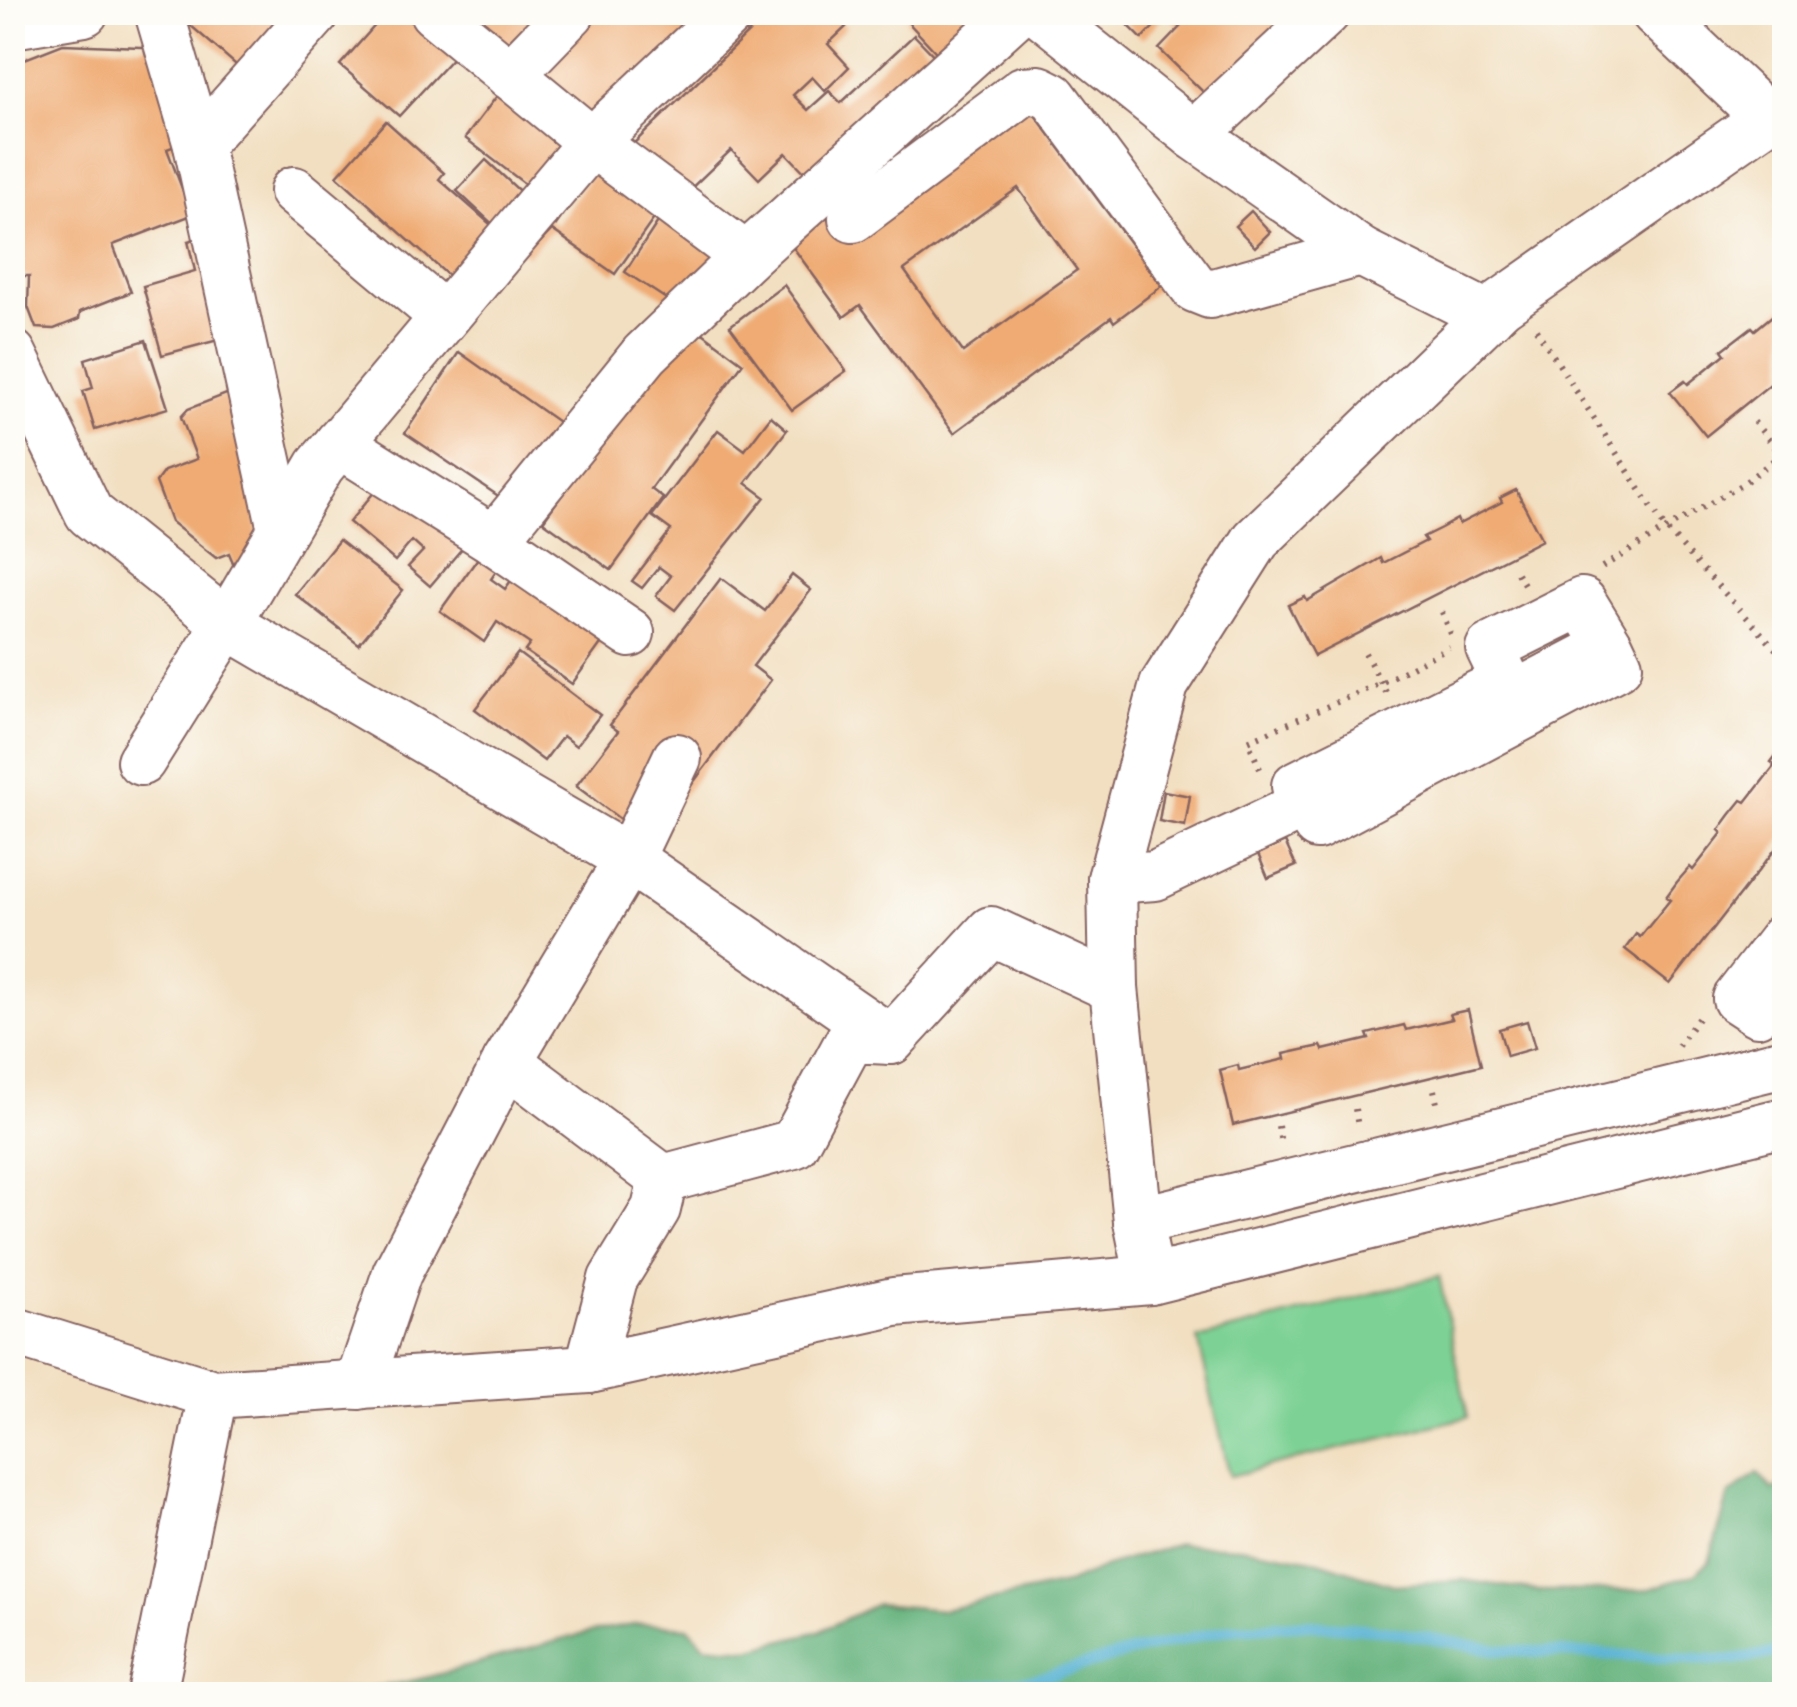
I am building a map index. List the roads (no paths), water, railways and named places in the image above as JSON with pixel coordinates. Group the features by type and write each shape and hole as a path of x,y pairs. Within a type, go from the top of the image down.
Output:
{"street":[{"path":"12,24 84,12"},
{"path":"159,12 198,145 282,530"},
{"path":"198,145 316,12"},
{"path":"434,12 592,142 746,257"},
{"path":"510,75 571,12"},
{"path":"141,761 320,466 338,443 592,142 730,12"},
{"path":"494,540 645,354 746,257 1017,12"},
{"path":"1040,12 1194,135 1360,252 1501,306"},
{"path":"1194,135 1326,12"},
{"path":"1150,1280 1138,1221 1114,988 1112,879 1164,686 1256,540 1501,306 1776,112 1656,12"},
{"path":"853,218 1023,91 1038,90 1052,97 1194,288 1210,294 1360,252"},
{"path":"294,192 444,316"},
{"path":"12,354 89,513 227,624 629,859 890,1040"},
{"path":"338,443 494,540 630,633"},
{"path":"1582,602 1610,646 1618,665 1317,825 1306,804 1296,786 1506,681 1490,648 1582,602"},
{"path":"359,1385 397,1273 506,1062 629,859 677,758"},
{"path":"1112,879 1156,876 1306,804"},
{"path":"890,1040 991,931 1114,988"},
{"path":"1771,995 1738,999 1784,938"},
{"path":"1726,1053 1771,995"},
{"path":"663,1180 794,1144 851,1038 890,1040"},
{"path":"506,1062 663,1180"},
{"path":"1138,1221 1784,1063"},
{"path":"12,1332 213,1394 589,1369 894,1302 1150,1280 1784,1122"},
{"path":"589,1369 613,1279 656,1209 663,1180"},
{"path":"152,1694 213,1394"}],"waterway":[{"path":"914,1694 1034,1680 1228,1629 1303,1624 1382,1630 1497,1650 1729,1660 1784,1652"}]}
